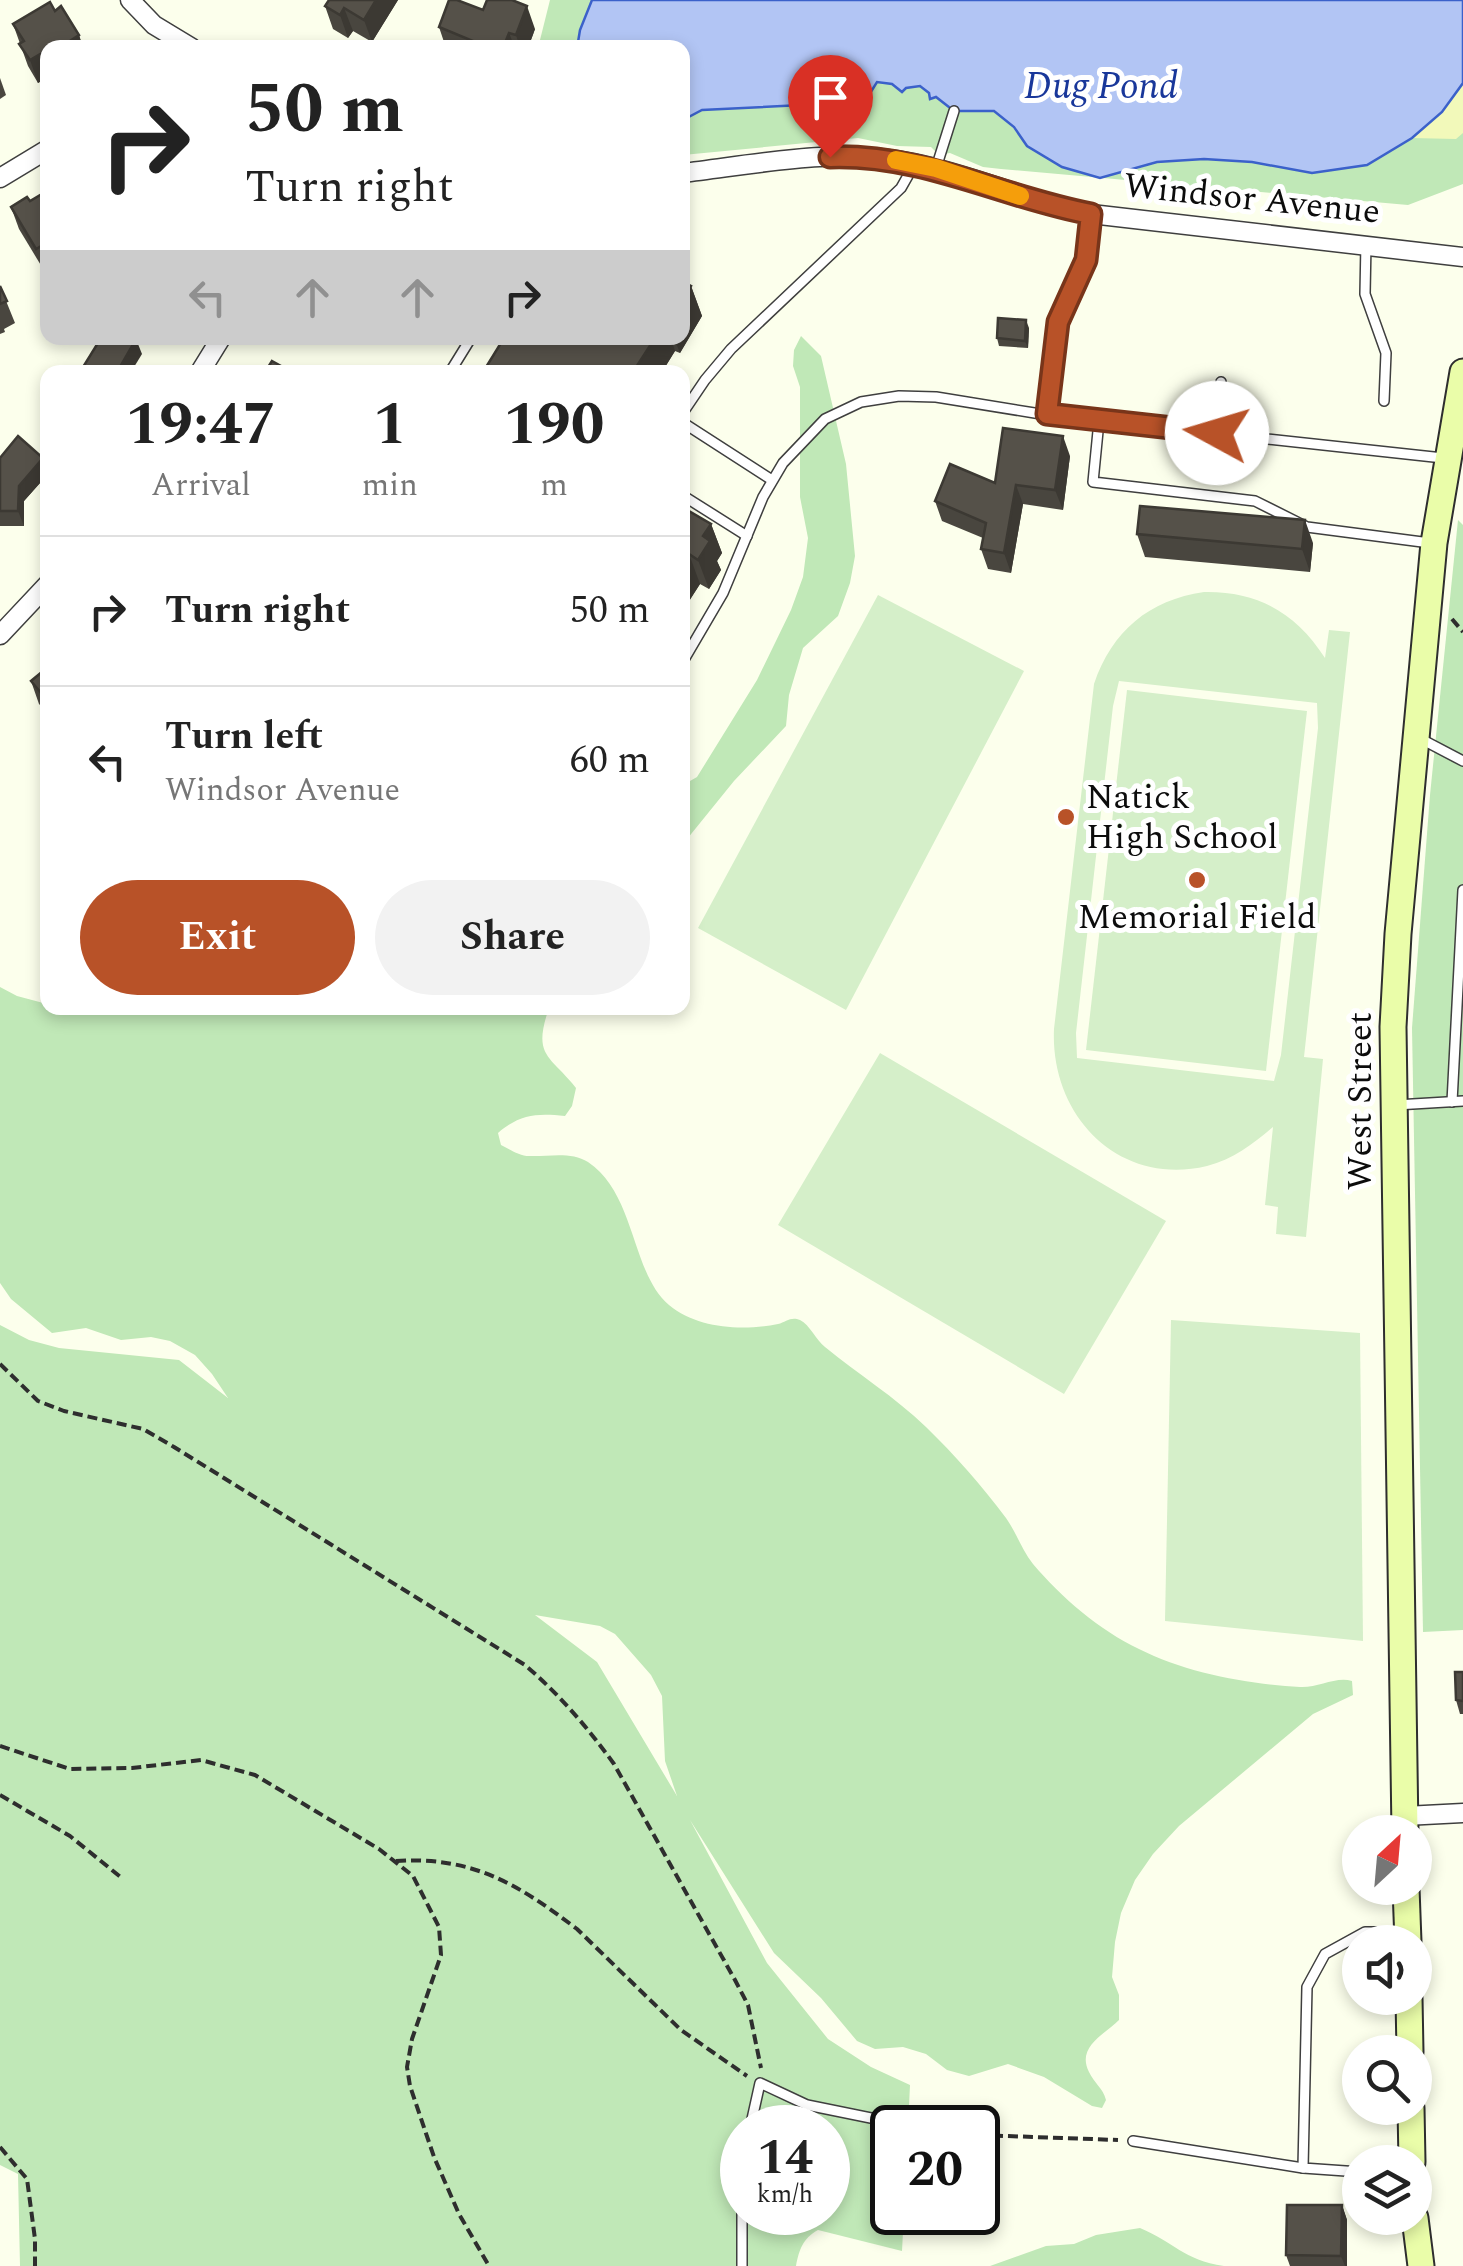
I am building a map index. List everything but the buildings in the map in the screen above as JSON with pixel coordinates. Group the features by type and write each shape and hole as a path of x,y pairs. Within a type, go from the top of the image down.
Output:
{"street":[{"path":"130,0 167,40"},
{"path":"0,178 40,154"},
{"name":"Windsor Avenue","path":"690,172 858,156 936,168 1031,200 1091,214 1463,257"},
{"name":"West Street","path":"1405,1815 1395,980 1434,543 1463,372"},
{"path":"0,635 40,592"},
{"path":"1432,1819 1463,1813"},
{"path":"1417,2235 1420,2266"}],"lane":[{"path":"936,168 954,111"},
{"path":"690,403 717,364 901,188 914,163"},
{"path":"1047,414 1058,322 1086,260 1091,214"},
{"path":"1366,243 1365,294 1386,353 1384,400"},
{"path":"1217,433 1221,382"},
{"path":"690,650 724,593 772,480 795,448 825,419 880,397 936,397 1047,414 1446,458"},
{"path":"1099,420 1093,482 1255,502 1307,527 1434,543"},
{"path":"690,427 772,480"},
{"path":"690,500 747,536"},
{"path":"1416,736 1463,761"},
{"path":"1394,1106 1458,1101 1463,890"},
{"path":"1302,2168 1307,1987 1324,1954 1342,1944"},
{"path":"755,2105 760,2083 807,2105 870,2118"},
{"path":"1133,2141 1342,2171"},
{"path":"742,2235 742,2266"}],"path":[{"path":"0,1364 38,1401 143,1429 174,1446 525,1665 546,1684 614,1764 736,1980 758,2040 762,2060 760,2083 731,2068 681,2030 558,1915 480,1869 451,1861 396,1861"},
{"path":"0,1746 70,1769 132,1768 201,1760 256,1775 396,1861 412,1876 439,1927 441,1941 439,1967 412,2039 407,2067 410,2086 459,2214 489,2266"},
{"path":"0,1795 70,1836 123,1879"},
{"path":"1000,2136 1133,2141"},
{"path":"0,2147 27,2179 36,2239 35,2266"}],"shaded area":[{"path":"550,0 592,0 578,40 540,40"},
{"path":"877,81 897,87 920,86 954,111 994,111 1028,146 1134,170 1157,162 1204,159 1252,162 1312,173 1368,165 1412,138 1442,112 1463,83 1463,184 1408,205 983,167 950,153 939,155 931,147 897,146 858,138 690,154 690,116 702,110 842,103"},
{"path":"801,336 821,356 846,464 855,556 850,583 838,616 803,648 789,695 786,726 690,835 690,781 697,777 757,680 803,577 808,538 800,497 800,387 793,366 794,350"},
{"path":"1458,520 1463,525 1463,1630 1423,1632 1412,1028 1430,795"},
{"path":"1224,593 1274,608 1301,629 1325,658 1329,630 1350,632 1304,1057 1323,1059 1306,1237 1276,1234 1278,1207 1265,1205 1273,1127 1217,1163 1175,1170 1145,1166 1118,1155 1077,1116 1064,1090 1056,1060 1054,1029 1094,684 1111,648 1135,621 1184,596","holes":["1119,681 1317,703 1318,728 1281,1055 1274,1081 1077,1058 1076,1033"]},
{"path":"878,595 1024,671 846,1010 698,928"},
{"name":"Memorial Field","path":"1127,690 1307,711 1266,1071 1086,1050"},
{"path":"0,987 40,1002 40,1015 547,1015 543,1046 576,1088 572,1106 565,1116 521,1118 498,1133 501,1145 526,1156 581,1159 604,1176 625,1213 647,1274 669,1305 693,1319 721,1326 764,1326 794,1319 804,1322 825,1347 937,1438 997,1506 1044,1576 1082,1612 1124,1641 1177,1665 1239,1680 1300,1687 1352,1681 1353,1695 1313,1714 1179,1826 1135,1880 1121,1913 1115,1942 1112,1977 1119,1995 1119,2020 1094,2042 1086,2055 1089,2072 1106,2100 1102,2108 1044,2077 1008,2064 969,2076 947,2070 926,2054 903,2047 875,2049 857,2041 821,1998 774,1953 690,1820 767,1963 828,2039 871,2067 910,2085 909,2105 870,2105 870,2235 903,2235 902,2251 838,2235 850,2235 850,2105 720,2105 720,2235 812,2235 802,2245 796,2266 20,2266 18,2174 0,2165 0,1325 29,1340 59,1348 179,1360 228,1398 195,1355 170,1341 151,1337 121,1340 86,1328 52,1333 11,1299 0,1283","holes":["535,1615 600,1626 615,1634 651,1675 662,1696 665,1761 677,1796 597,1662"]},
{"path":"880,1053 1166,1221 1064,1394 778,1225"},
{"path":"1171,1320 1360,1333 1363,1641 1165,1621"},
{"path":"1140,2228 1188,2255 1224,2266 990,2266 1046,2246 1074,2244 1096,2235"}],"sand":[{"path":"1463,83 1463,133 1456,139 1412,138 1442,112"}],"water":[{"name":"Dug Pond","path":"592,0 1463,0 1463,83 1442,112 1412,138 1367,165 1312,173 1252,162 1204,159 1157,162 1100,178 1062,167 1027,146 1014,127 994,111 954,111 936,97 930,99 920,86 902,92 892,84 877,82 869,95 842,103 702,110 690,116 690,40 578,40"}],"slow traffic":[{"path":"896,160 936,168 1020,196"}],"place":[{"name":"Natick High School","path":"1066,817"},
{"name":"Memorial Field","path":"1197,880"}],"route":[{"path":"830,157 914,163 1031,200 1091,214 1086,260 1058,322 1047,414 1217,433"}]}
